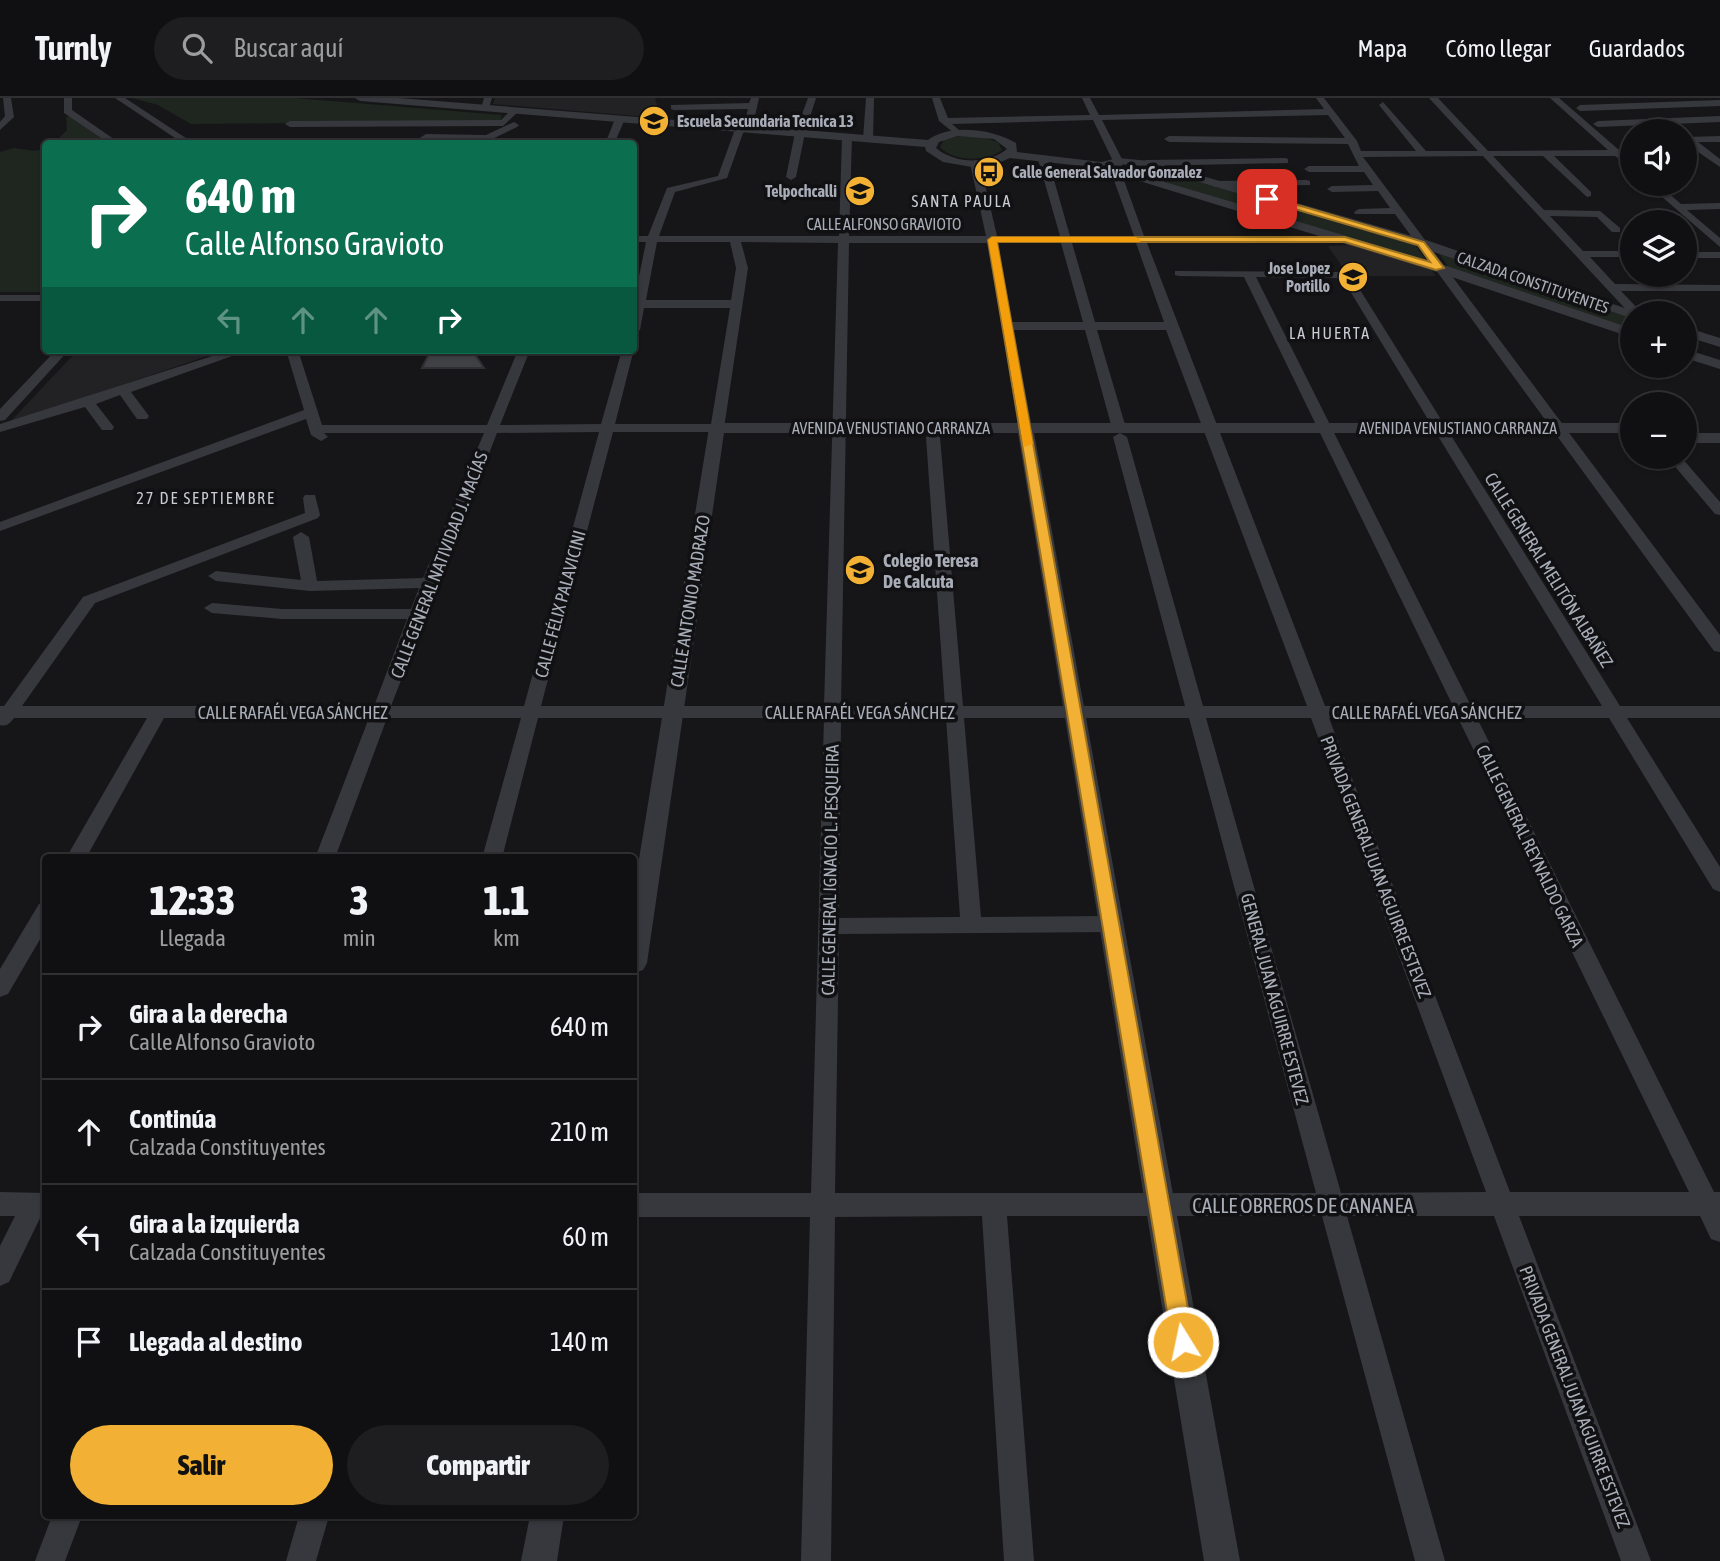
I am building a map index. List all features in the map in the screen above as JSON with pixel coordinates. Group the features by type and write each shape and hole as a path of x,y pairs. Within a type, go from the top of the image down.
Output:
{"street":[{"path":"0,127 10,117 7,98"},
{"path":"68,98 67,110 111,140"},
{"path":"119,98 185,140"},
{"path":"360,98 486,103 515,111 930,144 940,137 958,133 985,134 1006,140 1013,150 1009,155"},
{"path":"791,177 800,133 812,98"},
{"path":"867,139 870,98"},
{"path":"936,98 944,121 958,133"},
{"path":"1086,98 1117,167"},
{"path":"1320,98 1366,169 1720,647"},
{"path":"1433,98 1623,301"},
{"path":"1554,98 1618,148"},
{"path":"1568,98 1598,124 1620,151"},
{"path":"674,107 755,102 748,125 739,132 722,178 671,190 652,239 637,304 736,304"},
{"path":"1580,108 1720,103"},
{"path":"1383,104 1424,153"},
{"path":"290,124 503,123 515,111"},
{"path":"421,140 426,137 488,138 519,124 531,112"},
{"path":"944,121 1331,112"},
{"path":"610,140 620,119"},
{"path":"1598,124 1720,119"},
{"name":"CALLE GENERAL IGNACIO L. PESQUEIRA","path":"816,1561 838,433 847,137"},
{"path":"1168,139 1354,147 1424,153 1545,153 1618,148"},
{"path":"1697,140 1720,139"},
{"path":"930,144 934,153 940,157 975,163 992,240 1222,1561"},
{"path":"1697,147 1720,163"},
{"path":"1545,153 1587,194"},
{"name":"CALZADA CONSTITUYENTES","path":"975,163 1009,155 1117,167 1439,268 1620,330"},
{"name":"GENERAL JUAN AGUIRRE ESTEVEZ","path":"1043,159 1430,1561"},
{"path":"1146,163 1285,161"},
{"name":"CALZADA CONSTITUYENTES","path":"1117,167 1146,163 1421,243 1620,309"},
{"name":"PRIVADA GENERAL JUAN AGUIRRE ESTEVEZ","path":"1117,167 1171,326 1636,1561"},
{"path":"1309,169 1366,169"},
{"path":"1215,184 1306,183"},
{"path":"1332,189 1380,188"},
{"path":"1666,196 1720,244"},
{"path":"1682,196 1720,229"},
{"path":"1678,207 1720,206"},
{"path":"1359,212 1397,211"},
{"path":"1542,214 1600,214 1616,230"},
{"name":"CALLE ALFONSO GRAVIOTO","path":"637,239 1345,240"},
{"name":"CALLE ANTONIO MADRAZO","path":"637,943 742,268 735,239"},
{"path":"1580,254 1620,254"},
{"path":"1697,255 1720,255"},
{"path":"1179,273 1248,273"},
{"name":"CALLE GENERAL MELITÓN ALBAÑEZ","path":"1248,273 1344,276 1720,884"},
{"name":"CALLE GENERAL REYNALDO GARZA","path":"1248,273 1464,712 1714,1204 1720,1230"},
{"path":"1612,287 1720,288"},
{"path":"0,298 42,298"},
{"path":"0,312 14,298"},
{"path":"1007,326 1171,326"},
{"path":"1697,335 1720,343"},
{"path":"0,416 59,354"},
{"path":"0,428 231,354"},
{"path":"0,527 312,412 293,354"},
{"name":"CALLE GENERAL NATIVIDAD J. MACÍAS","path":"327,854 429,583 522,354"},
{"name":"CALLE FÉLIX PALAVICINI","path":"493,854 627,354"},
{"path":"1697,357 1720,365"},
{"path":"123,390 142,416"},
{"path":"88,402 107,427"},
{"name":"AVENIDA VENUSTIANO CARRANZA","path":"312,412 318,433 1561,433 1620,429"},
{"path":"1697,428 1720,428"},
{"name":"AVENIDA VENUSTIANO CARRANZA","path":"838,433 933,437 1026,432"},
{"name":"AVENIDA VENUSTIANO CARRANZA","path":"1561,433 1620,437"},
{"path":"933,437 971,925"},
{"path":"1697,438 1720,438"},
{"path":"1684,469 1720,511"},
{"path":"3,716 89,600 313,515 310,498"},
{"path":"301,537 310,586"},
{"path":"216,576 310,586 429,583"},
{"path":"212,608 282,614 418,614"},
{"path":"78,854 159,712"},
{"name":"CALLE RAFAÉL VEGA SÁNCHEZ","path":"3,716 159,712 1720,712"},
{"path":"0,988 42,917"},
{"path":"829,926 1110,924"},
{"path":"0,1204 40,1204"},
{"path":"0,1273 40,1204"},
{"name":"CALLE OBREROS DE CANANEA","path":"637,1205 1714,1204"},
{"path":"994,1205 1019,1561"},
{"path":"50,1561 66,1519"},
{"path":"301,1561 313,1519"},
{"path":"539,1561 546,1519"}],"shaded area":[{"path":"132,98 295,98 502,115 500,121 191,124 158,105"},
{"path":"495,98 655,98 661,118 493,104"},
{"path":"72,116 103,139 57,140 67,130 66,117"},
{"path":"961,136 982,137 998,142 1002,150 988,157 970,159 953,155 940,147 944,140"},
{"path":"14,148 35,151 42,149 42,292 0,292 0,152"},
{"path":"1141,165 1414,244 1427,261 1125,170 1124,167"},
{"path":"1351,245 1430,268 1436,276 1360,276 1356,271 1345,271 1328,246"},
{"path":"1437,251 1620,314 1620,327 1449,268"},
{"path":"74,354 213,354 9,423"}],"building":[{"path":"429,354 475,354 484,368 422,368"}],"slow traffic":[{"path":"1028,444 992,240 1136,240"}],"place":[{"name":"Escuela Secundaria Tecnica 13","path":"654,121"},
{"name":"Calle General Salvador Gonzalez","path":"989,172"},
{"name":"Telpochcalli","path":"860,191"},
{"name":"Jose Lopez Portillo","path":"1353,277"},
{"name":"Colegio Teresa De Calcuta","path":"860,570"}],"district":[{"name":"SANTA PAULA","path":"962,201"},
{"name":"LA HUERTA","path":"1330,333"},
{"name":"27 DE SEPTIEMBRE","path":"206,498"}],"route":[{"path":"1183,1342 992,240 1345,240 1439,268 1421,243 1267,199"}]}
